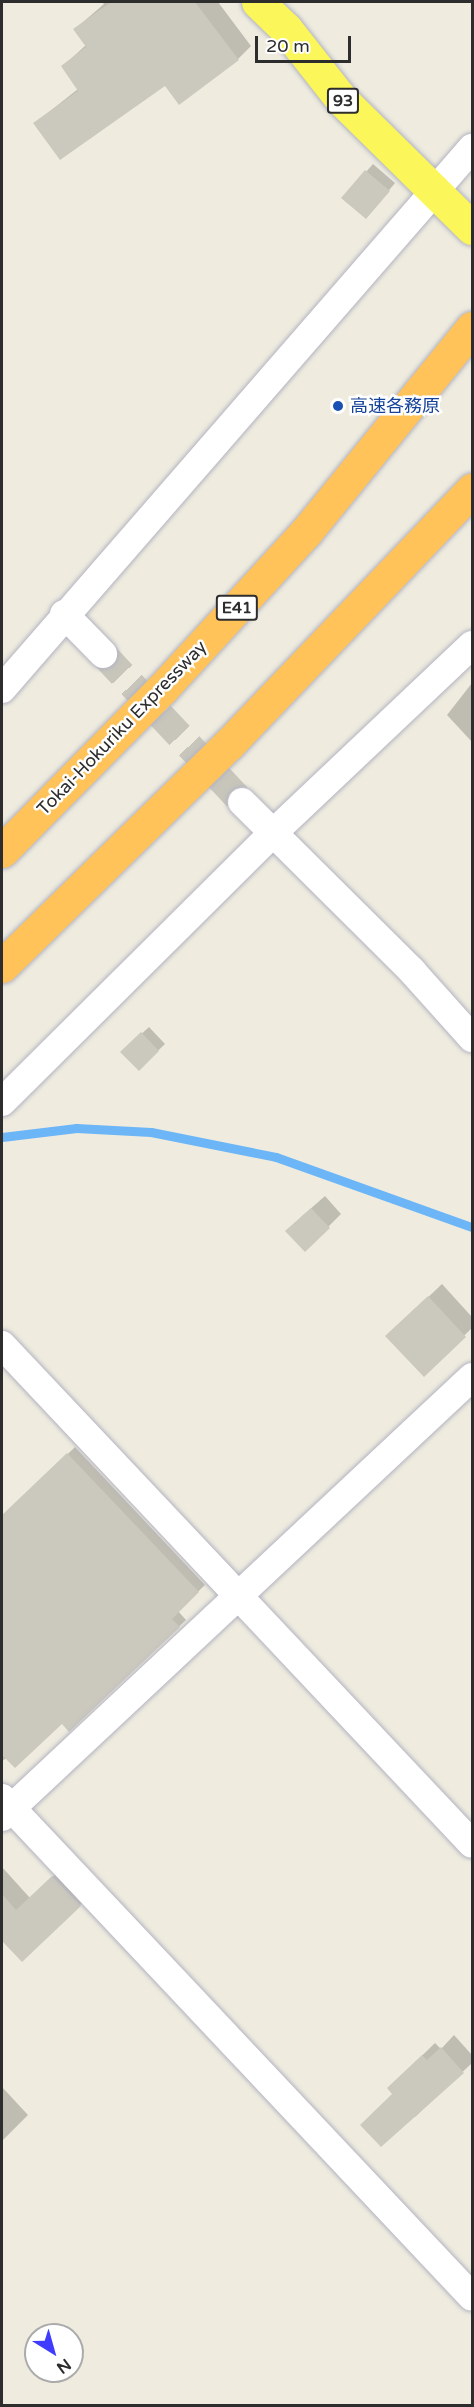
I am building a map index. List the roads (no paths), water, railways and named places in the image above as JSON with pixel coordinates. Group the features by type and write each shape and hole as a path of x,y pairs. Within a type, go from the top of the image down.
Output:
{"highway":[{"name":"Tokai-Hokuriku Expressway","path":"2,851 162,689 306,532 464,339"},
{"path":"2,966 229,744 472,490"}],"main road":[{"name":"93","path":"258,2 286,29 341,99 472,228"}],"street":[{"path":"2,689 64,614 436,193 472,148"},
{"path":"64,614 103,654"},
{"path":"2,1101 272,834 472,645"},
{"path":"242,802 412,971 472,1038"},
{"path":"2,1345 237,1598 472,1844"},
{"path":"472,1377 237,1598 5,1807 472,2297"}],"waterway":[{"path":"2,1137 76,1128 151,1132 276,1157 472,1227"}],"tunnel":[{"path":"103,654 242,802"}],"place":[{"name":"高速各務原","path":"338,406"}]}
